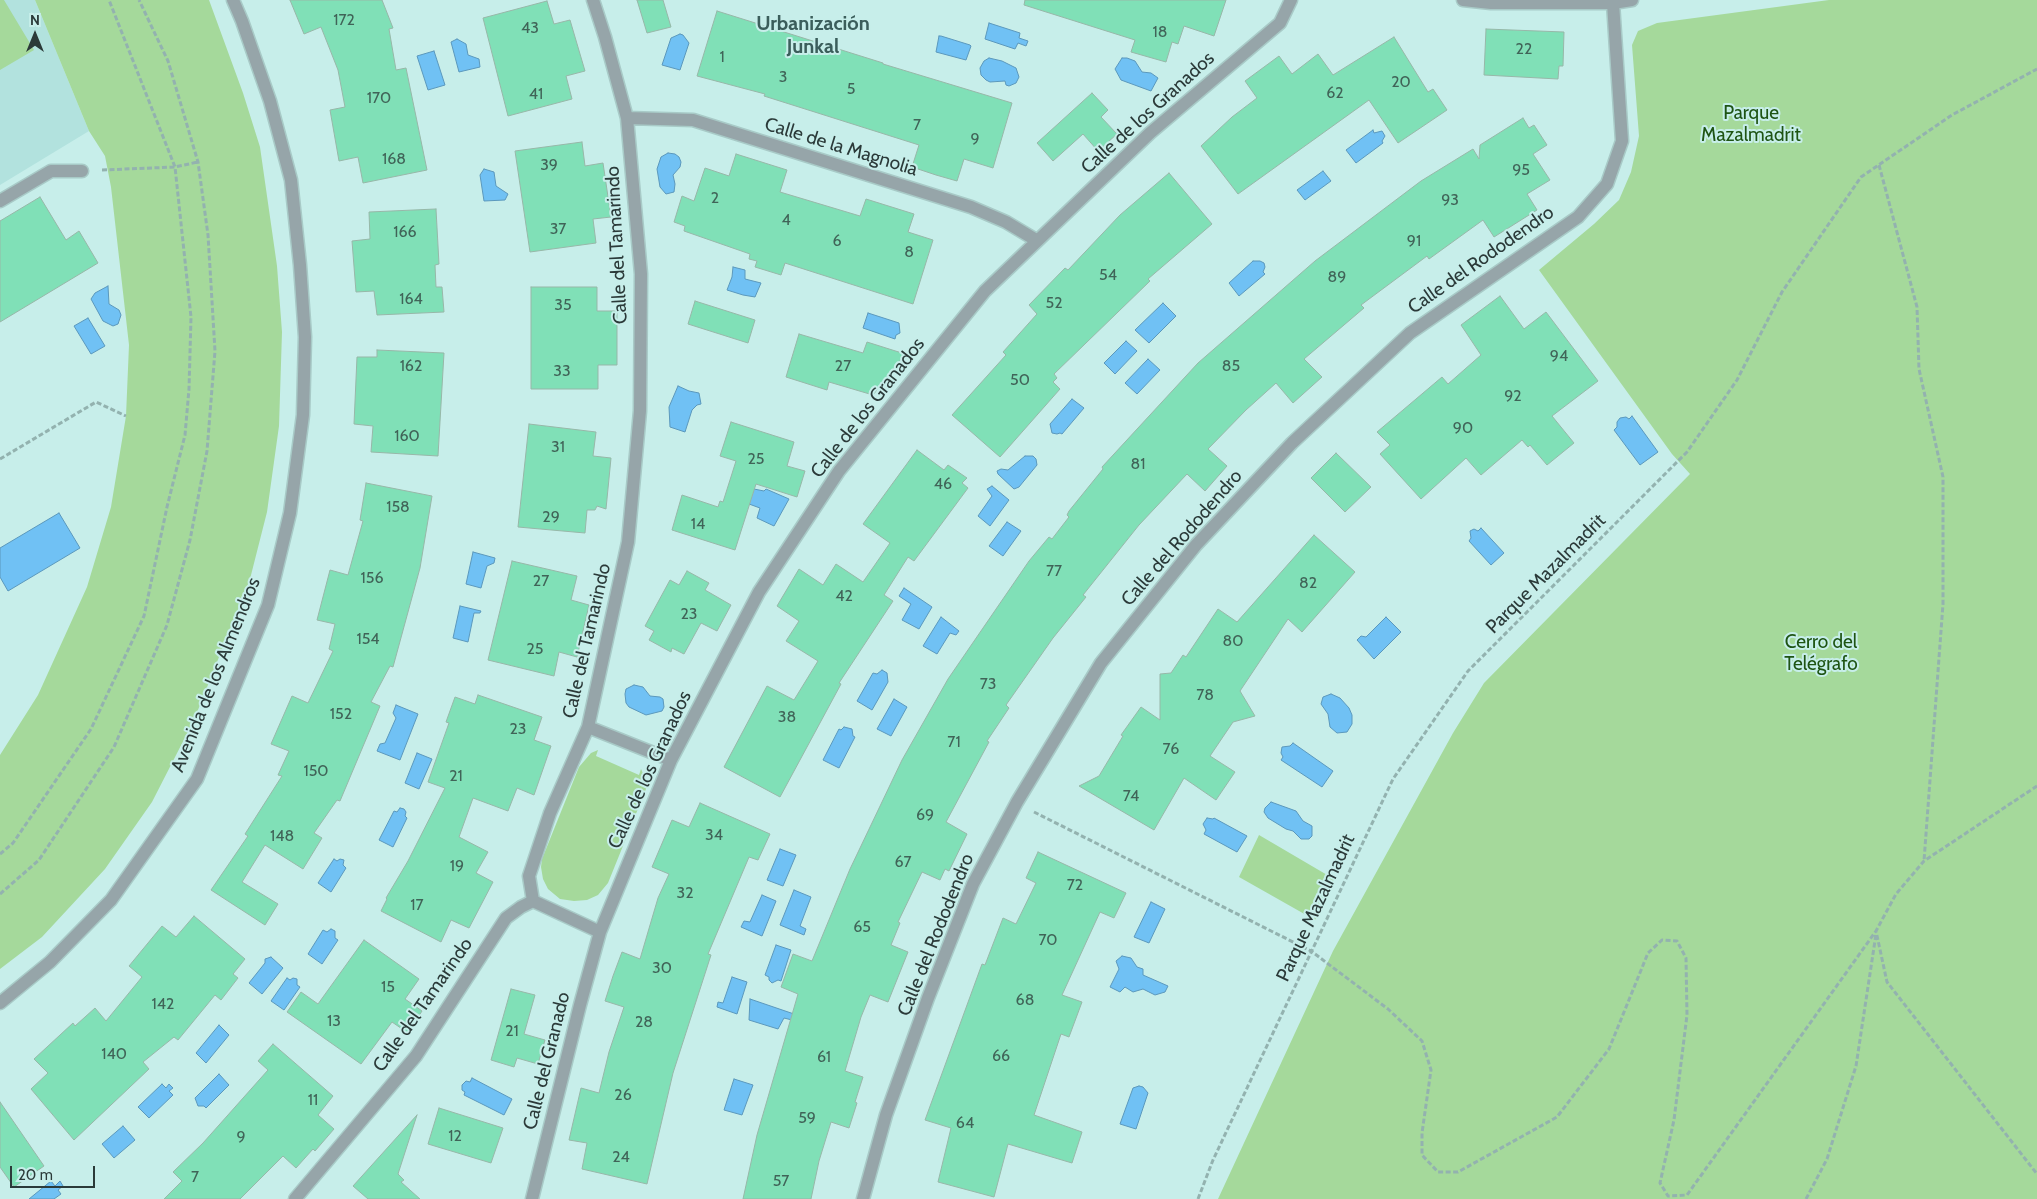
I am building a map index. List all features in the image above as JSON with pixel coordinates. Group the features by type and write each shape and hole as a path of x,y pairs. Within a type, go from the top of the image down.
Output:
{"street":[{"name":"Avenida de los Almendros","path":"0,1003 50,962 111,900 197,779 268,605 290,513 303,414 305,337 292,190 270,101 233,0"},
{"name":"Calle del Tamarindo","path":"295,1199 416,1056 506,918 521,907 533,902 529,876 550,813 588,727 628,542 640,411 641,274 627,118 593,0"},
{"name":"Calle de los Granados","path":"600,932 671,760 759,592 839,471 985,291 1036,240 1150,133 1280,23 1291,0"},
{"path":"1463,0 1613,2 1632,0"},
{"name":"Calle del Rododendro","path":"863,1199 886,1116 928,998 973,884 1017,802 1101,663 1196,545 1292,443 1410,332 1578,216 1607,184 1622,141 1613,2"},
{"name":"Calle de la Magnolia","path":"627,118 693,120 971,207 1006,222 1036,240"},
{"path":"0,201 50,171 82,171"},
{"path":"588,727 671,760"},
{"path":"533,902 600,932"},
{"name":"Calle del Granado","path":"532,1199 577,1015 600,932"}],"path":[{"path":"0,854 13,843 91,729 144,616 167,507 185,435 189,389 191,317 175,167 109,0"},
{"path":"0,894 39,860 114,747 167,625 190,540 207,451 215,351 208,235 198,162 168,61 139,0"},
{"name":"Parque Mazalmadrit","path":"1198,1199 1213,1160 1393,779 1468,671 1687,452 1737,380 1782,292 1861,177 1952,115 2037,69"},
{"path":"82,171 175,167 198,162"},
{"path":"1879,165 1917,307 1919,369 1943,477 1943,604 1924,861"},
{"path":"0,459 96,402 126,416"},
{"path":"1026,808 1311,952 1388,1009 1422,1040 1432,1070 1422,1133 1422,1155 1438,1172 1458,1172 1557,1117 1609,1049 1648,953 1662,940 1677,941 1686,958 1687,1015 1674,1120 1660,1183 1668,1196 1687,1195 1876,931 1896,894 1924,861 2037,786"},
{"path":"1876,931 1886,982 2037,1174"},
{"path":"1806,1199 1827,1159 1856,1066 1876,931"}],"shaded area":[{"path":"0,0 35,0 89,131 0,185"}],"green space":[{"path":"0,0 4,0 34,50 0,70"},
{"path":"35,0 209,0 243,93 260,147 277,266 282,332 279,426 267,512 250,579 194,720 152,802 105,869 42,937 0,969 0,755 38,695 87,587 111,507 126,416 129,345 111,187 105,156 89,131"},
{"name":"Cerro del Telégrafo","path":"1829,0 2037,0 2037,1199 1218,1199 1333,951 1453,733 1484,683 1690,474 1672,454 1539,270 1594,224 1619,200 1631,172 1639,136 1632,45 1638,31 1657,23"},
{"path":"598,750 596,756 639,775 641,769 647,782 646,789 608,883 598,895 587,900 560,899 548,889 543,879 542,859 579,767 591,753"},
{"path":"1259,835 1334,879 1315,920 1239,877"}],"water":[{"path":"989,23 1020,33 1019,38 1028,41 1026,46 1018,43 1015,49 985,39"},
{"path":"680,34 689,43 680,70 662,65 671,38"},
{"path":"939,36 970,45 966,60 936,52"},
{"path":"457,39 466,44 468,55 479,59 480,67 459,72 451,42"},
{"path":"434,51 445,85 428,90 417,56"},
{"path":"989,58 1002,61 1016,68 1019,77 1016,83 1009,86 1006,85 1005,81 990,82 986,80 981,75 980,68 984,61"},
{"path":"1122,58 1135,61 1142,72 1151,73 1158,78 1151,91 1121,80 1115,69"},
{"path":"1373,130 1374,133 1382,131 1385,136 1382,141 1383,143 1356,163 1346,150"},
{"path":"668,153 675,154 681,162 680,167 673,175 674,192 666,194 660,187 657,169 661,157"},
{"path":"484,169 494,172 496,186 508,194 505,200 484,201 480,175"},
{"path":"1323,171 1331,181 1305,200 1297,190"},
{"path":"1253,261 1264,263 1263,272 1265,274 1239,296 1229,283"},
{"path":"733,267 745,270 745,279 761,283 755,297 727,290 732,277"},
{"path":"108,286 109,304 119,310 121,315 118,324 113,326 103,321 91,299 95,293"},
{"path":"1163,303 1176,316 1149,343 1135,330"},
{"path":"868,313 899,323 900,333 896,335 895,339 863,328"},
{"path":"88,318 105,346 91,354 74,326"},
{"path":"1126,341 1137,351 1115,374 1104,363"},
{"path":"1148,359 1160,370 1137,394 1125,383"},
{"path":"678,386 699,393 701,404 692,410 685,432 670,427 669,407"},
{"path":"1072,399 1084,408 1062,434 1052,433 1050,424"},
{"path":"1632,416 1658,452 1640,465 1614,430 1620,418 1626,417 1629,419"},
{"path":"1025,456 1033,456 1036,459 1037,465 1019,487 1014,489 997,471 1001,469 1008,470"},
{"path":"992,486 1009,500 990,526 978,516 992,496 987,489"},
{"path":"754,489 764,491 766,489 789,499 774,526 757,518 760,508 749,504"},
{"path":"59,513 80,548 8,591 0,577 0,548"},
{"path":"1007,522 1021,531 1003,556 989,546"},
{"path":"1481,528 1504,553 1491,565 1469,541 1471,538 1470,531 1474,529 1478,531"},
{"path":"473,552 495,558 494,563 487,566 481,588 466,584"},
{"path":"904,588 932,607 919,629 902,620 911,604 899,596"},
{"path":"460,606 481,611 480,613 474,613 468,642 453,638"},
{"path":"941,617 959,631 956,635 950,633 937,654 923,646"},
{"path":"1386,617 1401,632 1374,659 1357,640 1361,636 1366,637"},
{"path":"882,670 887,673 888,682 872,710 857,701 873,673 877,674"},
{"path":"634,685 643,687 650,696 663,699 664,707 662,711 646,715 629,707 626,703 626,689"},
{"path":"1331,694 1340,698 1349,708 1352,715 1352,724 1347,732 1337,733 1330,727 1328,714 1321,704 1323,697"},
{"path":"894,699 907,707 891,736 877,729"},
{"path":"396,705 418,714 400,760 377,751 380,744 385,743 396,718 393,713"},
{"path":"844,727 852,729 853,736 855,737 839,768 823,760 839,729 841,730"},
{"path":"1293,743 1333,771 1322,787 1281,760 1283,757 1281,753 1282,747 1290,746"},
{"path":"417,753 432,759 419,789 405,783"},
{"path":"1271,802 1296,811 1303,821 1312,826 1312,836 1309,839 1301,839 1293,831 1268,818 1264,812"},
{"path":"400,808 404,809 407,818 393,847 379,840 394,811 397,812"},
{"path":"1207,818 1214,818 1247,836 1237,852 1204,834 1206,830 1203,824"},
{"path":"780,849 796,855 783,886 767,880"},
{"path":"334,859 337,861 340,859 344,860 343,865 346,868 331,892 318,883"},
{"path":"794,890 811,897 800,926 806,929 804,935 780,925"},
{"path":"762,895 776,901 762,936 741,927 744,921 750,922"},
{"path":"1151,902 1165,909 1149,943 1134,937"},
{"path":"331,929 335,931 335,938 338,940 322,964 308,954 323,930 327,932"},
{"path":"776,945 791,950 781,981 778,980 772,983 769,977 765,975"},
{"path":"1122,956 1131,958 1137,967 1143,969 1143,975 1168,986 1165,992 1155,995 1143,989 1133,992 1125,987 1120,992 1110,987 1119,969 1116,961"},
{"path":"271,957 283,968 262,994 249,983 265,963 265,959"},
{"path":"732,977 747,982 737,1014 717,1007 718,1002 723,1003"},
{"path":"287,978 290,980 293,978 297,979 297,985 300,987 284,1010 271,1001"},
{"path":"750,999 794,1014 792,1020 784,1018 778,1029 749,1020"},
{"path":"219,1025 229,1035 206,1063 196,1053"},
{"path":"219,1074 229,1085 206,1108 198,1106 195,1098"},
{"path":"472,1078 512,1099 504,1115 464,1095 465,1092 462,1090 462,1085 466,1081 470,1082"},
{"path":"734,1079 753,1085 742,1115 724,1110"},
{"path":"162,1084 166,1088 169,1084 173,1088 169,1091 173,1095 149,1118 138,1107"},
{"path":"1143,1087 1148,1093 1136,1129 1120,1124 1133,1088"},
{"path":"123,1126 135,1140 114,1158 102,1144"},
{"path":"51,1181 55,1186 60,1181 63,1186 58,1190 61,1194 54,1199 29,1199"}],"building":[{"path":"290,0 382,0 393,28 389,29 396,70 406,68 427,170 363,183 358,157 339,161 330,110 345,107 338,70 321,27 304,34"},
{"path":"637,0 663,0 671,27 647,33"},
{"path":"1025,0 1226,0 1214,36 1184,26 1178,44 1172,42 1166,62 1131,52 1135,40 1024,5"},
{"path":"547,1 554,24 570,20 585,71 566,76 572,99 508,116 483,18"},
{"path":"717,11 1012,103 993,168 964,159 957,181 936,175 912,167 919,145 764,96 765,94 697,76"},
{"path":"1486,29 1564,32 1563,66 1559,66 1558,79 1484,75"},
{"path":"1394,37 1428,92 1433,89 1447,110 1398,143 1369,100 1238,194 1201,146 1232,117 1257,98 1245,81 1279,56 1292,74 1318,54 1333,75"},
{"path":"1092,93 1108,110 1101,117 1117,134 1098,151 1083,134 1053,161 1037,143"},
{"path":"1523,118 1529,128 1534,125 1547,145 1533,154 1550,180 1527,194 1537,210 1494,237 1483,220 1429,259 1427,256 1361,305 1364,308 1304,359 1322,377 1293,403 1276,383 1246,410 1208,449 1227,466 1205,491 1187,474 1139,525 1083,595 1086,597 1053,638 1006,705 1009,708 987,741 989,742 946,822 967,834 949,871 945,869 940,880 922,872 898,922 900,923 891,945 908,952 888,1002 870,995 861,1017 845,1071 863,1077 855,1102 857,1103 849,1128 831,1122 819,1161 811,1199 743,1199 757,1135 798,994 781,987 793,954 812,961 850,869 902,760 948,679 1029,561 1049,537 1052,539 1069,517 1067,515 1069,511 1103,469 1102,467 1198,363 1315,261 1421,181 1473,149 1479,159 1480,145"},
{"path":"582,142 585,166 603,163 611,217 593,219 596,243 530,252 515,151"},
{"path":"736,154 787,170 780,192 860,216 866,199 914,214 908,232 933,240 913,304 785,263 781,275 755,267 757,261 749,259 750,254 684,231 685,226 674,222 682,196 694,201 705,168 729,176"},
{"path":"1169,173 1212,224 1148,279 1150,281 1054,374 1057,378 1053,382 1060,389 1000,457 952,415 1006,355 1003,352 1037,314 1029,305 1065,268 1068,270 1120,215"},
{"path":"40,197 66,240 79,231 98,263 0,322 0,221"},
{"path":"436,209 439,264 435,265 436,287 442,287 444,312 377,315 374,291 356,292 352,241 370,239 369,212"},
{"path":"531,287 597,287 597,311 617,311 617,365 598,365 598,389 531,389"},
{"path":"1500,296 1524,329 1546,312 1598,381 1552,416 1574,443 1547,465 1530,445 1528,447 1522,440 1481,475 1466,458 1421,499 1380,454 1390,445 1377,432 1442,377 1448,384 1481,355 1461,325"},
{"path":"695,301 755,320 748,343 688,324"},
{"path":"799,334 863,353 867,342 905,354 873,395 829,382 827,390 786,377"},
{"path":"377,350 444,353 438,456 371,452 373,426 354,424 357,357 377,357"},
{"path":"731,422 794,442 787,466 805,471 797,497 756,484 735,550 672,530 682,495 718,507 720,501 723,502 736,461 720,456"},
{"path":"529,424 596,432 593,456 611,458 606,509 597,506 595,510 587,510 585,533 518,527"},
{"path":"917,450 944,470 948,465 967,478 962,483 968,488 914,561 908,557 884,595 893,601 839,683 841,684 780,797 724,767 767,686 794,700 818,661 786,641 799,621 777,606 799,569 823,585 836,564 863,582 890,543 863,524"},
{"path":"1336,453 1371,487 1345,512 1311,478"},
{"path":"366,483 432,496 420,568 393,667 390,666 371,702 380,706 340,801 337,800 314,833 322,838 303,869 265,845 242,882 278,904 265,925 211,890 248,836 245,834 282,776 278,775 289,751 271,744 292,696 308,703 333,651 329,649 335,624 317,620 330,570 348,575 363,521 360,520"},
{"path":"1314,535 1355,572 1302,632 1288,619 1240,691 1255,716 1233,722 1210,756 1235,772 1216,800 1184,778 1154,830 1079,786 1099,776 1123,736 1121,735 1141,707 1160,720 1160,674 1171,673 1183,655 1186,657 1218,609 1237,622"},
{"path":"512,561 577,576 571,600 589,605 577,657 559,652 554,676 488,660"},
{"path":"687,571 709,583 705,590 731,605 717,631 701,623 684,654 672,648 671,652 649,640 654,631 645,626 670,580 679,585"},
{"path":"478,695 542,717 534,740 551,746 534,795 517,788 508,811 473,798 459,837 488,852 476,873 493,882 469,928 451,920 441,942 381,911 386,898 408,861 445,788 428,782 449,723 446,722 455,697 475,704"},
{"path":"700,803 770,834 758,860 749,857 708,954 711,955 673,1073 647,1184 582,1169 587,1143 569,1140 581,1088 599,1093 609,1052 624,1007 605,1001 622,952 640,959 658,898 669,874 652,867 672,820 689,827"},
{"path":"1038,852 1126,893 1114,918 1100,912 1062,995 1082,1002 1069,1037 1061,1034 1034,1115 1082,1132 1072,1163 1008,1144 994,1197 938,1182 951,1128 925,1120 982,964 985,965 1003,918 1016,924 1036,883 1026,878"},
{"path":"194,916 245,959 233,974 238,978 221,1000 215,995 178,1040 174,1037 143,1062 149,1069 74,1140 31,1089 48,1073 34,1059 73,1023 75,1026 95,1008 106,1021 142,977 129,966 162,926 176,937"},
{"path":"364,940 419,979 405,999 422,1011 408,1033 392,1022 361,1064 287,1012 301,992 318,1004"},
{"path":"511,989 535,995 524,1034 545,1040 538,1064 517,1058 514,1067 491,1060"},
{"path":"273,1044 333,1096 318,1115 334,1129 315,1151 313,1149 296,1168 283,1156 240,1199 164,1199 182,1181 173,1172 203,1143 268,1070 258,1061"},
{"path":"0,1102 44,1166 14,1187 0,1167"},
{"path":"439,1108 503,1128 491,1163 428,1144"},
{"path":"417,1115 398,1174 404,1180 401,1182 420,1199 368,1199 353,1186"}],"district":[{"name":"Urbanización Junkal","path":"813,36"}]}
